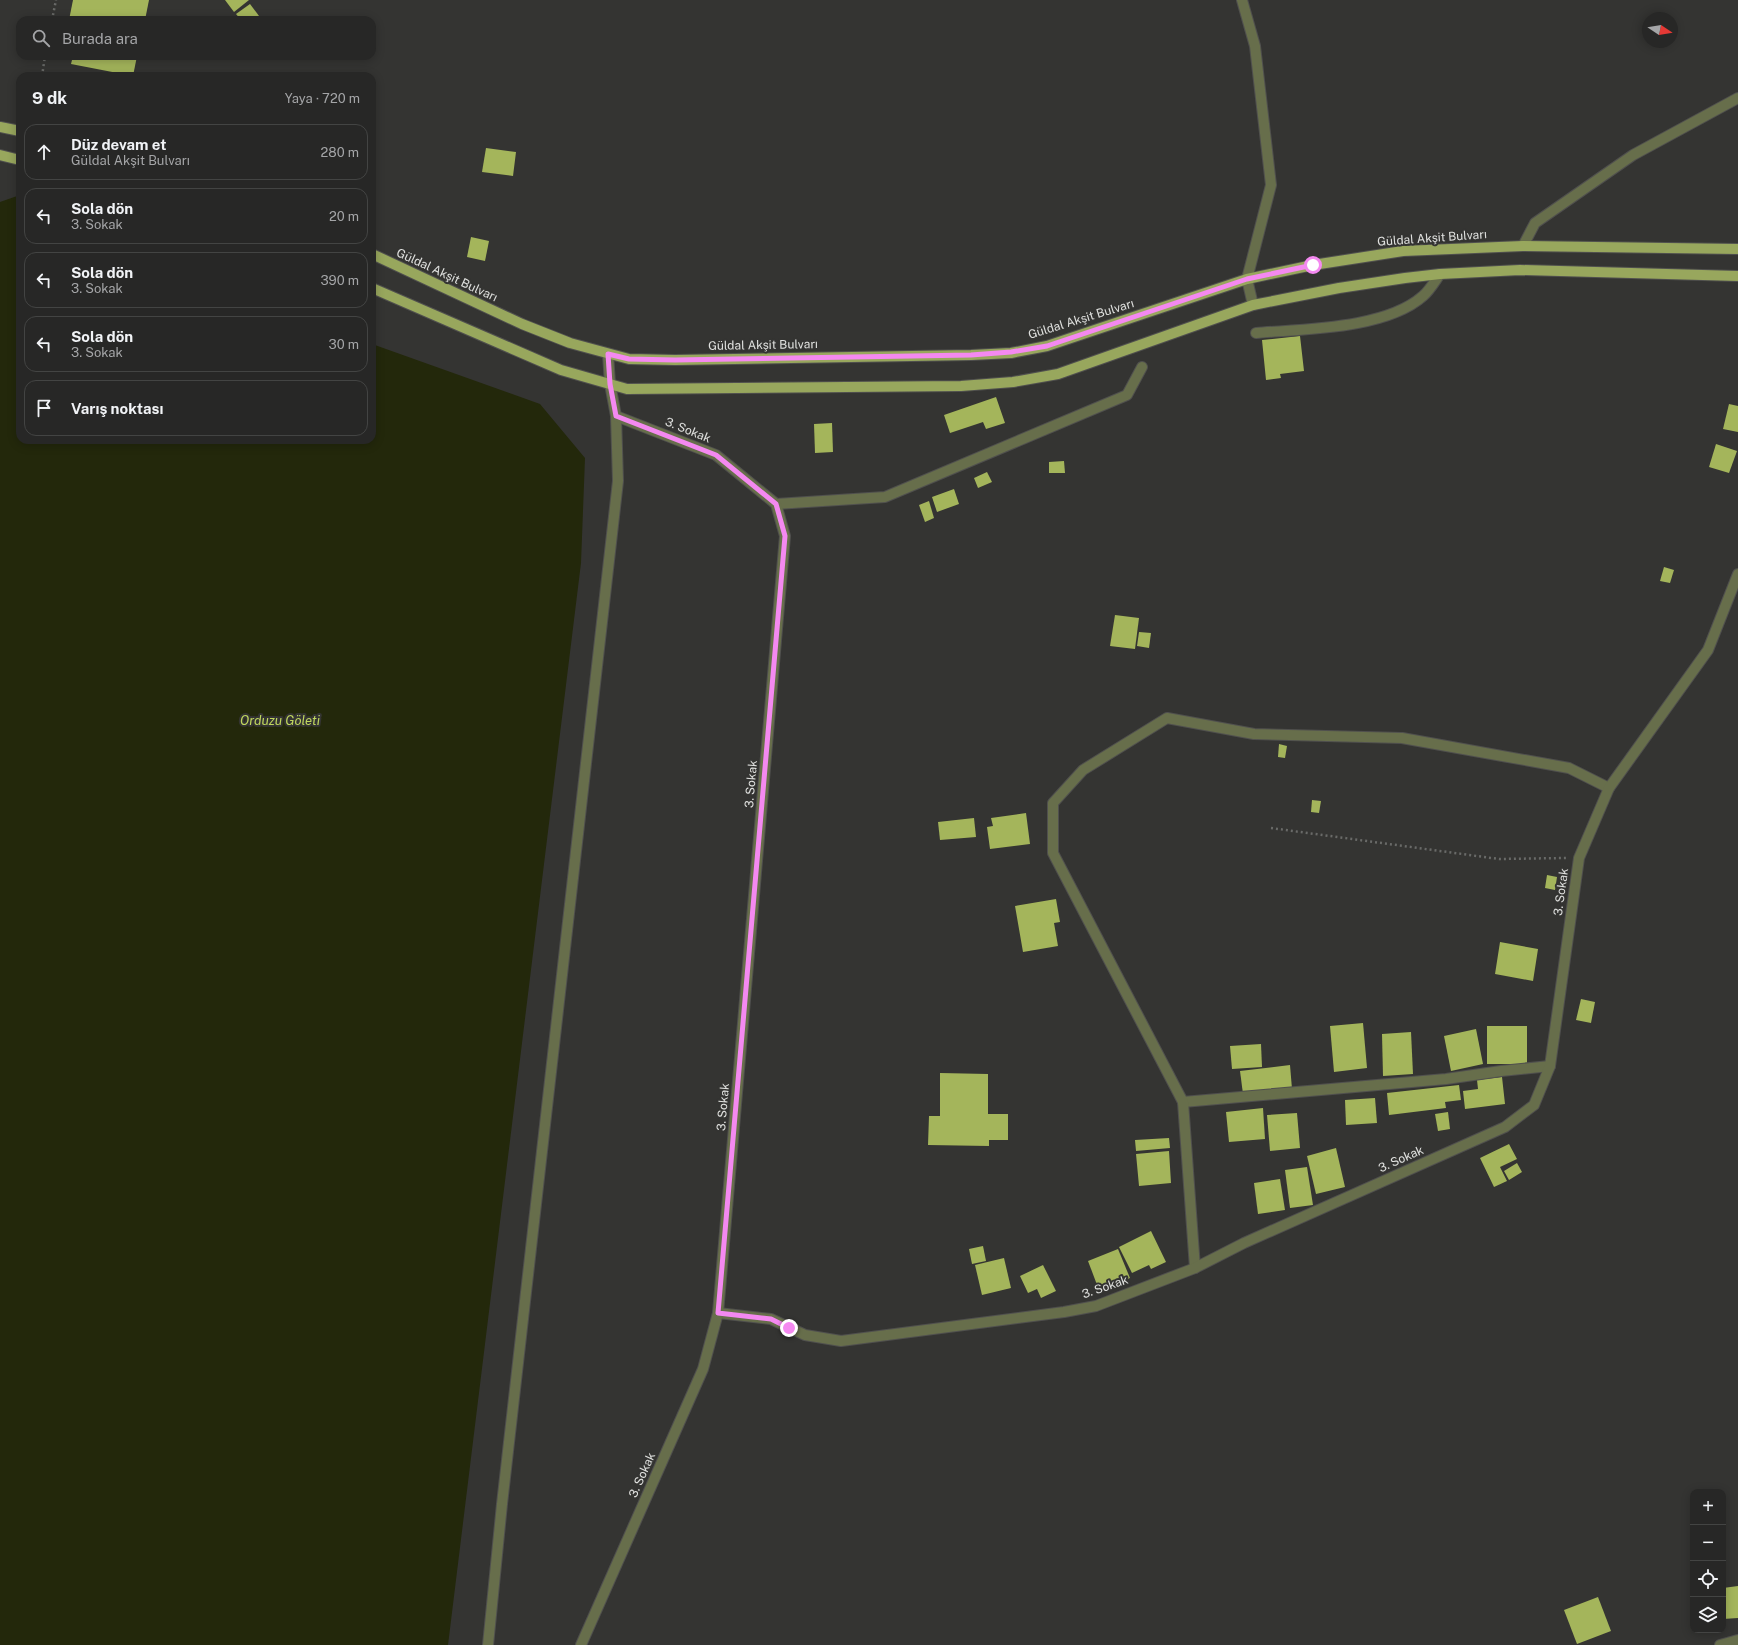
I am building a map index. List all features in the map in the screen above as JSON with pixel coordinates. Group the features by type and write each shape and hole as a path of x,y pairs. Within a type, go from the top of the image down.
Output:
{"main road":[{"path":"0,127 16,130"},
{"path":"0,155 16,159"},
{"name":"Güldal Akşit Bulvarı","path":"376,256 522,324 570,343 629,359 675,360 971,355 1011,352 1047,346 1247,279 1313,265 1403,251 1523,246 1738,249"},
{"path":"376,290 561,370 627,389 960,386 1013,382 1058,374 1253,305 1339,288 1440,274 1520,270 1738,276"}],"street":[{"path":"1242,0 1255,46 1271,185 1247,279 1253,305"},
{"path":"1523,246 1535,223 1633,155 1738,98"},
{"path":"1256,333 1350,326 1405,309 1424,295 1440,274"},
{"path":"488,1645 502,1504 618,481 616,416 610,384 608,354"},
{"path":"776,504 885,497 1127,396 1142,367"},
{"name":"3. Sokak","path":"581,1645 703,1369 718,1313 785,536 776,504 716,455 616,416"},
{"name":"3. Sokak","path":"718,1313 771,1319 805,1335 841,1341 1096,1306 1195,1268 1252,1240 1505,1127 1534,1105 1550,1066 1579,858 1609,788 1708,650 1738,574"},
{"path":"1195,1268 1183,1102 1053,853 1053,803 1083,770 1167,718 1254,734 1402,738 1569,768 1609,788"},
{"path":"1183,1102 1446,1079 1550,1066"},
{"path":"1720,1645 1738,1640"}],"path":[{"path":"53,16 56,0"},
{"path":"43,72 44,60"},
{"path":"1271,828 1499,859 1579,858"}],"water":[{"name":"Orduzu Göleti","path":"16,196 16,444 376,444 376,345 540,404 585,458 581,563 448,1645 0,1645 0,202"}],"building":[{"path":"73,0 149,0 146,16 70,16"},
{"path":"225,0 249,0 234,12"},
{"path":"250,4 259,16 238,16 236,14"},
{"path":"72,60 136,60 134,72 112,72 71,64"},
{"path":"486,148 516,152 513,176 482,172"},
{"path":"471,237 489,241 485,261 467,257"},
{"path":"1300,336 1304,371 1280,374 1281,378 1266,380 1262,340"},
{"path":"996,397 1005,423 986,429 983,422 950,433 944,415"},
{"path":"1729,404 1738,406 1738,432 1723,429"},
{"path":"832,423 833,452 815,453 814,424"},
{"path":"1716,444 1737,451 1729,473 1709,467"},
{"path":"1064,461 1065,473 1049,473 1049,462"},
{"path":"987,472 992,482 978,488 974,478"},
{"path":"954,489 959,504 937,512 932,497"},
{"path":"929,501 934,518 925,522 919,505"},
{"path":"1664,567 1674,570 1670,583 1660,581"},
{"path":"1115,615 1139,618 1135,649 1110,646"},
{"path":"1139,632 1151,633 1149,648 1137,646"},
{"path":"1279,744 1287,746 1285,758 1278,757"},
{"path":"1312,800 1321,801 1319,813 1311,812"},
{"path":"1026,813 1030,844 990,849 987,827 993,826 991,818"},
{"path":"974,818 976,837 940,840 938,822"},
{"path":"1547,875 1557,877 1555,890 1545,888"},
{"path":"1056,899 1060,922 1054,923 1058,946 1023,952 1015,906"},
{"path":"1500,942 1538,949 1533,981 1495,974"},
{"path":"1581,999 1595,1002 1591,1023 1576,1020"},
{"path":"1363,1023 1367,1068 1334,1072 1330,1026"},
{"path":"1487,1026 1527,1026 1527,1064 1487,1064"},
{"path":"1476,1029 1483,1064 1451,1071 1444,1036"},
{"path":"1411,1032 1413,1074 1383,1076 1382,1034"},
{"path":"1261,1044 1262,1067 1232,1069 1230,1046"},
{"path":"1290,1065 1292,1089 1243,1094 1240,1071"},
{"path":"940,1073 988,1074 988,1114 1008,1114 1008,1140 989,1140 989,1146 928,1145 929,1116 940,1116"},
{"path":"1502,1077 1505,1104 1465,1109 1463,1091 1478,1089 1477,1080"},
{"path":"1459,1085 1461,1100 1445,1102 1446,1108 1389,1115 1387,1093"},
{"path":"1375,1098 1377,1123 1346,1125 1345,1100"},
{"path":"1263,1108 1265,1139 1229,1142 1226,1112"},
{"path":"1448,1112 1450,1129 1438,1131 1435,1114"},
{"path":"1297,1113 1300,1148 1270,1151 1267,1115"},
{"path":"1169,1138 1170,1148 1136,1151 1135,1140"},
{"path":"1509,1144 1517,1159 1500,1167 1507,1181 1494,1187 1480,1158"},
{"path":"1336,1148 1345,1187 1316,1194 1307,1156"},
{"path":"1169,1151 1171,1183 1139,1186 1136,1154"},
{"path":"1517,1163 1522,1172 1509,1180 1504,1171"},
{"path":"1307,1167 1313,1205 1290,1208 1285,1170"},
{"path":"1280,1179 1285,1210 1258,1214 1254,1183"},
{"path":"1151,1231 1166,1262 1151,1269 1149,1265 1132,1273 1119,1247"},
{"path":"983,1246 986,1261 972,1264 969,1249"},
{"path":"1118,1249 1130,1278 1099,1290 1088,1261"},
{"path":"1004,1258 1011,1288 982,1295 975,1265"},
{"path":"1043,1265 1056,1291 1041,1298 1037,1289 1028,1293 1020,1276"},
{"path":"1738,1586 1738,1618 1726,1619 1726,1588"},
{"path":"1598,1597 1611,1631 1577,1644 1564,1610"}],"route":[{"path":"789,1328 771,1319 718,1313 785,536 776,504 716,455 616,416 610,384 608,354 629,359 675,360 971,355 1011,352 1047,346 1247,279 1313,265"}]}
